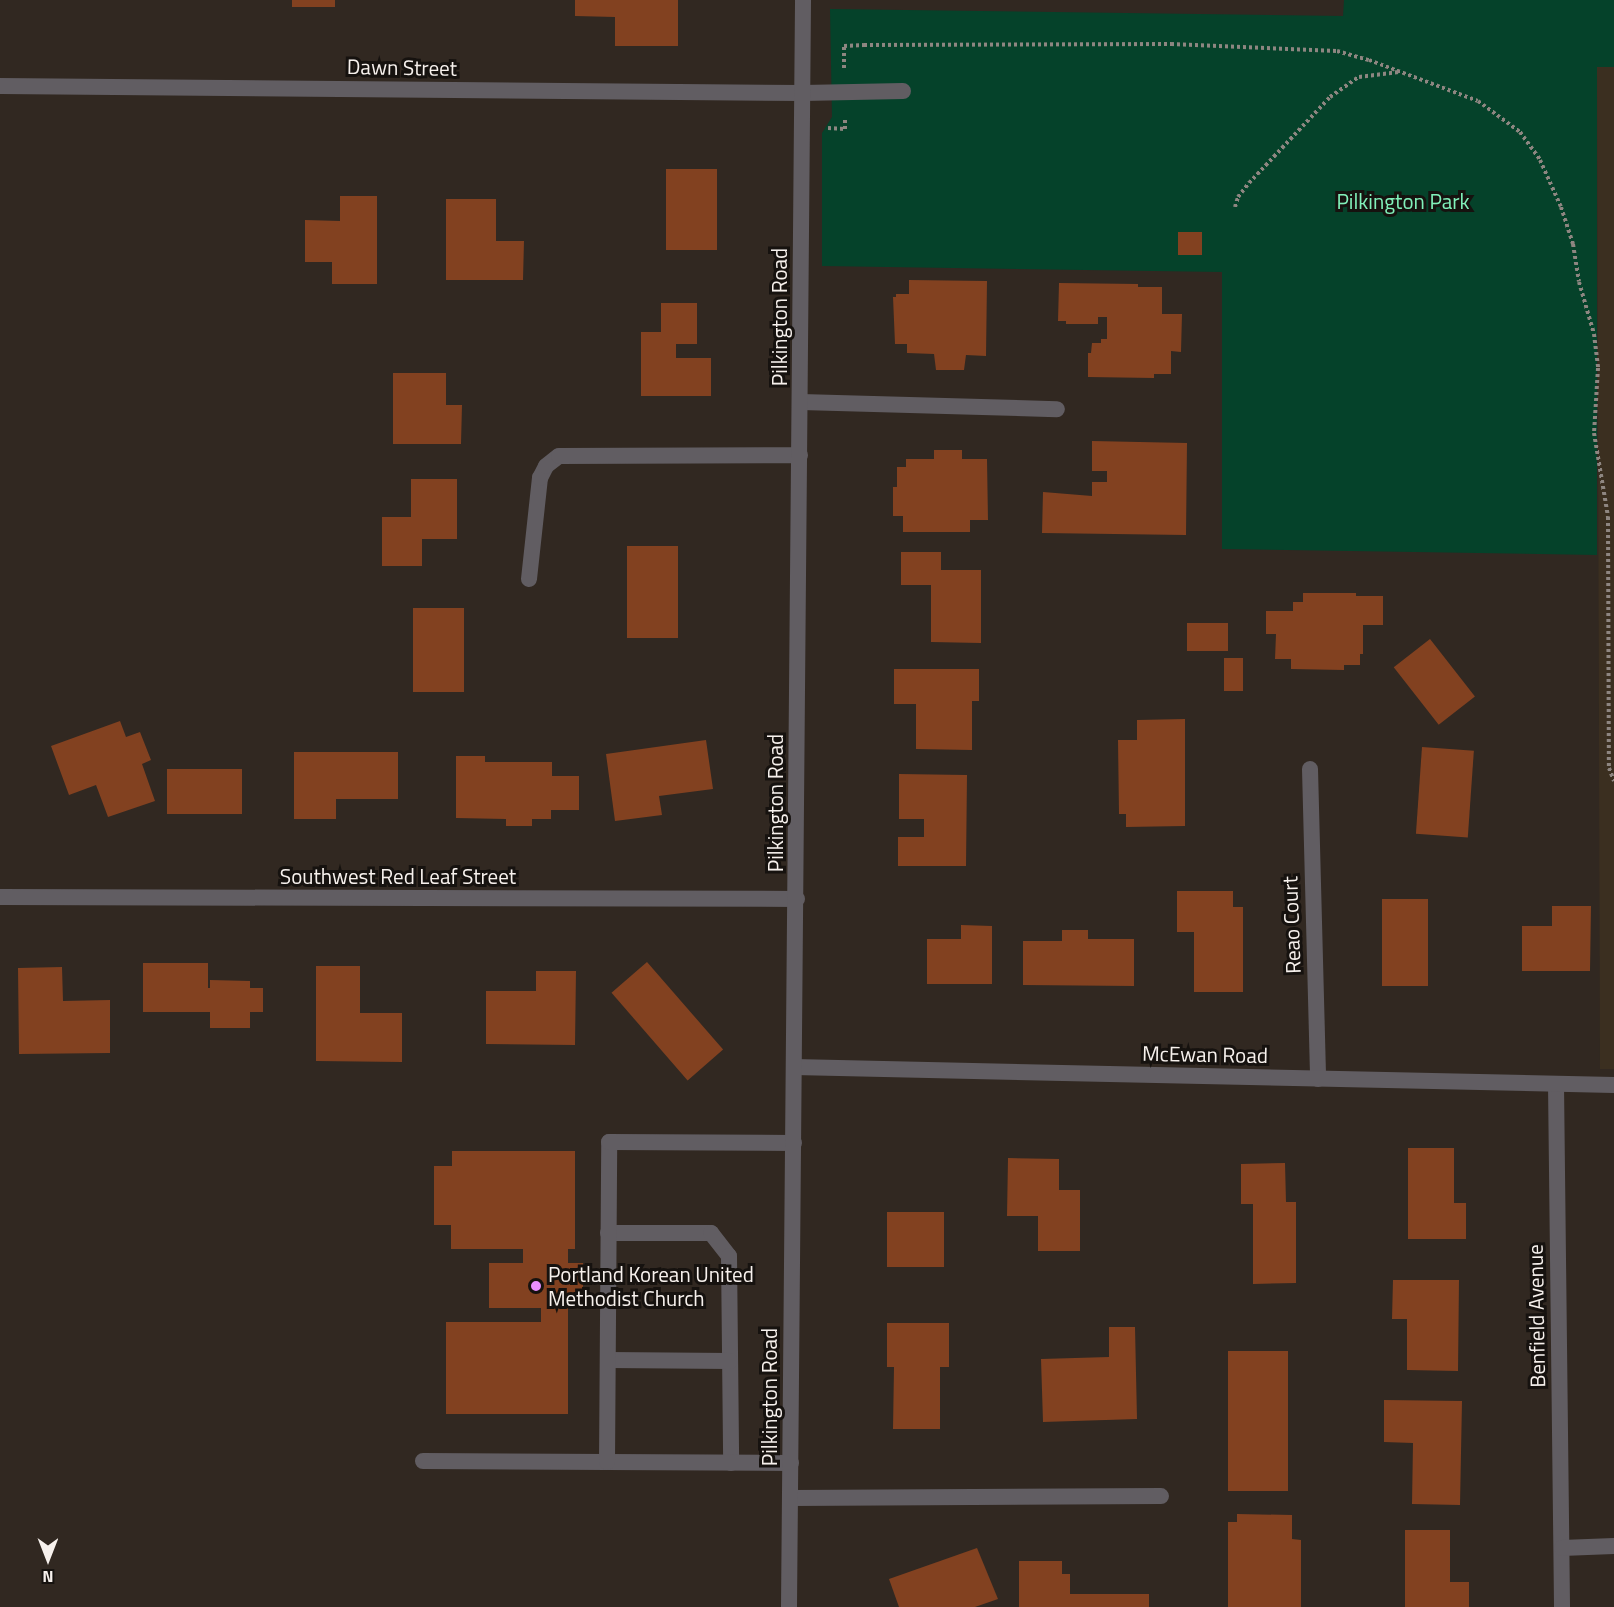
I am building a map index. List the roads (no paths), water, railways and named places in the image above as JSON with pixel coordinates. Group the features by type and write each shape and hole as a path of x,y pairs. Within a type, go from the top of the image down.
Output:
{"street":[{"name":"Pilkington Road","path":"789,1607 797,899 803,0"},
{"name":"Dawn Street","path":"0,86 803,93 903,91"},
{"path":"801,402 1057,409"},
{"path":"529,579 540,478 546,466 559,456 800,455"},
{"name":"Reao Court","path":"1310,769 1318,1079"},
{"name":"Southwest Red Leaf Street","path":"0,897 797,899"},
{"name":"McEwan Road","path":"794,1067 1614,1085"},
{"name":"Benfield Avenue","path":"1556,1084 1562,1607"},
{"path":"607,1462 609,1142 794,1143"},
{"path":"608,1233 711,1233 729,1256 731,1463"},
{"path":"608,1360 730,1361"},
{"path":"423,1461 791,1463"},
{"path":"791,1498 1161,1496"},
{"path":"1562,1548 1614,1546"}],"place":[{"name":"Portland Korean United Methodist Church","path":"536,1286"}],"park label":[{"name":"Pilkington Park","path":"1403,201"}]}
